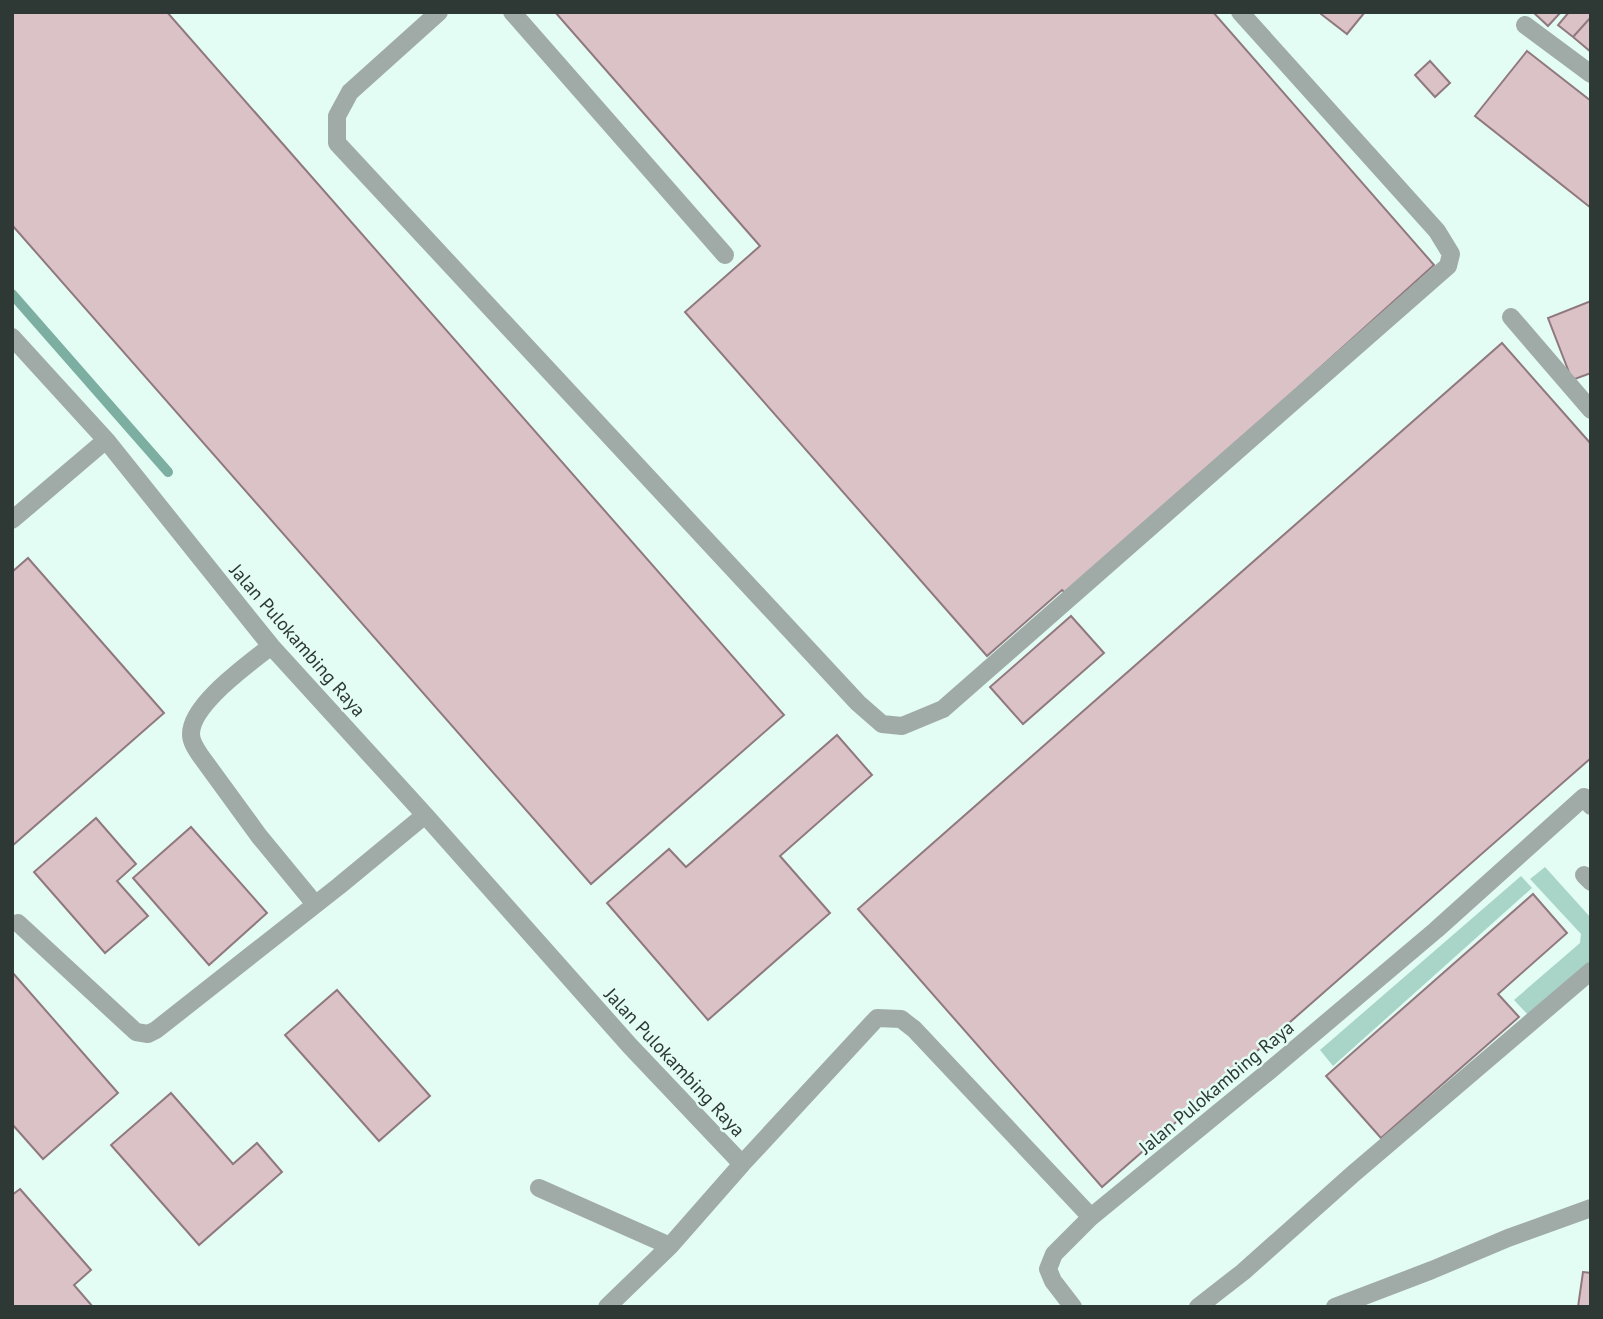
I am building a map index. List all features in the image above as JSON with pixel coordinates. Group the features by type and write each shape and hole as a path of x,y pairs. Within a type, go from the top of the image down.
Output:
{"street":[{"path":"439,12 350,92 337,116 337,143 858,703 882,724 902,726 943,709 1448,266 1451,254 1437,231 1240,12"},
{"path":"512,12 725,255"},
{"path":"1525,26 1591,74"},
{"path":"1511,317 1591,410"},
{"name":"Jalan Pulokambing Raya","path":"12,337 106,440 271,646 630,1046 742,1164 877,1018 901,1018 1091,1217 1268,1072 1588,798"},
{"path":"12,520 106,440"},
{"path":"271,646 215,693 198,713 191,734 194,745 215,775 260,836 316,904"},
{"path":"18,923 136,1032 148,1034 316,904 425,815"},
{"path":"1198,1307 1243,1272 1353,1174 1591,971"},
{"path":"607,1307 670,1246 742,1164"},
{"path":"539,1188 670,1246"},
{"path":"1335,1307 1591,1208"},
{"path":"1073,1307 1053,1281 1048,1269 1054,1254 1091,1217"}],"green space":[{"path":"1545,867 1591,918 1591,963 1531,1018 1514,1000 1580,943 1581,934 1530,879"},
{"path":"1521,876 1532,888 1333,1066 1320,1050"}],"building":[{"path":"12,12 167,12 784,715 591,884 12,225"},
{"path":"555,12 1213,12 1434,265 1068,595 1062,590 987,656 685,312 760,246"},
{"path":"1365,12 1347,34 1321,14"},
{"path":"1533,12 1561,12 1548,26"},
{"path":"1569,12 1591,12 1591,17 1573,37 1558,25"},
{"path":"1591,17 1591,52 1573,37"},
{"path":"1527,51 1591,101 1591,208 1475,116"},
{"path":"1430,61 1450,83 1435,97 1415,75"},
{"path":"1591,301 1591,373 1572,380 1548,318"},
{"path":"1502,343 1591,444 1591,758 1102,1187 858,909"},
{"path":"28,558 164,713 12,846 12,572"},
{"path":"1071,616 1104,653 1023,724 990,687"},
{"path":"837,735 872,775 780,856 830,913 708,1020 607,903 669,849 686,867"},
{"path":"96,818 136,864 117,881 148,916 105,953 34,872"},
{"path":"191,827 267,913 209,965 133,878"},
{"path":"1533,894 1567,933 1498,994 1519,1017 1381,1138 1326,1076"},
{"path":"12,972 118,1093 43,1159 12,1124"},
{"path":"337,990 430,1096 379,1141 285,1035"},
{"path":"171,1093 233,1164 257,1143 282,1172 199,1245 111,1145"},
{"path":"20,1189 91,1270 74,1285 93,1307 12,1307 12,1195"},
{"path":"1583,1272 1591,1273 1591,1307 1578,1307"}],"waterway":[{"path":"12,294 168,472"}]}
